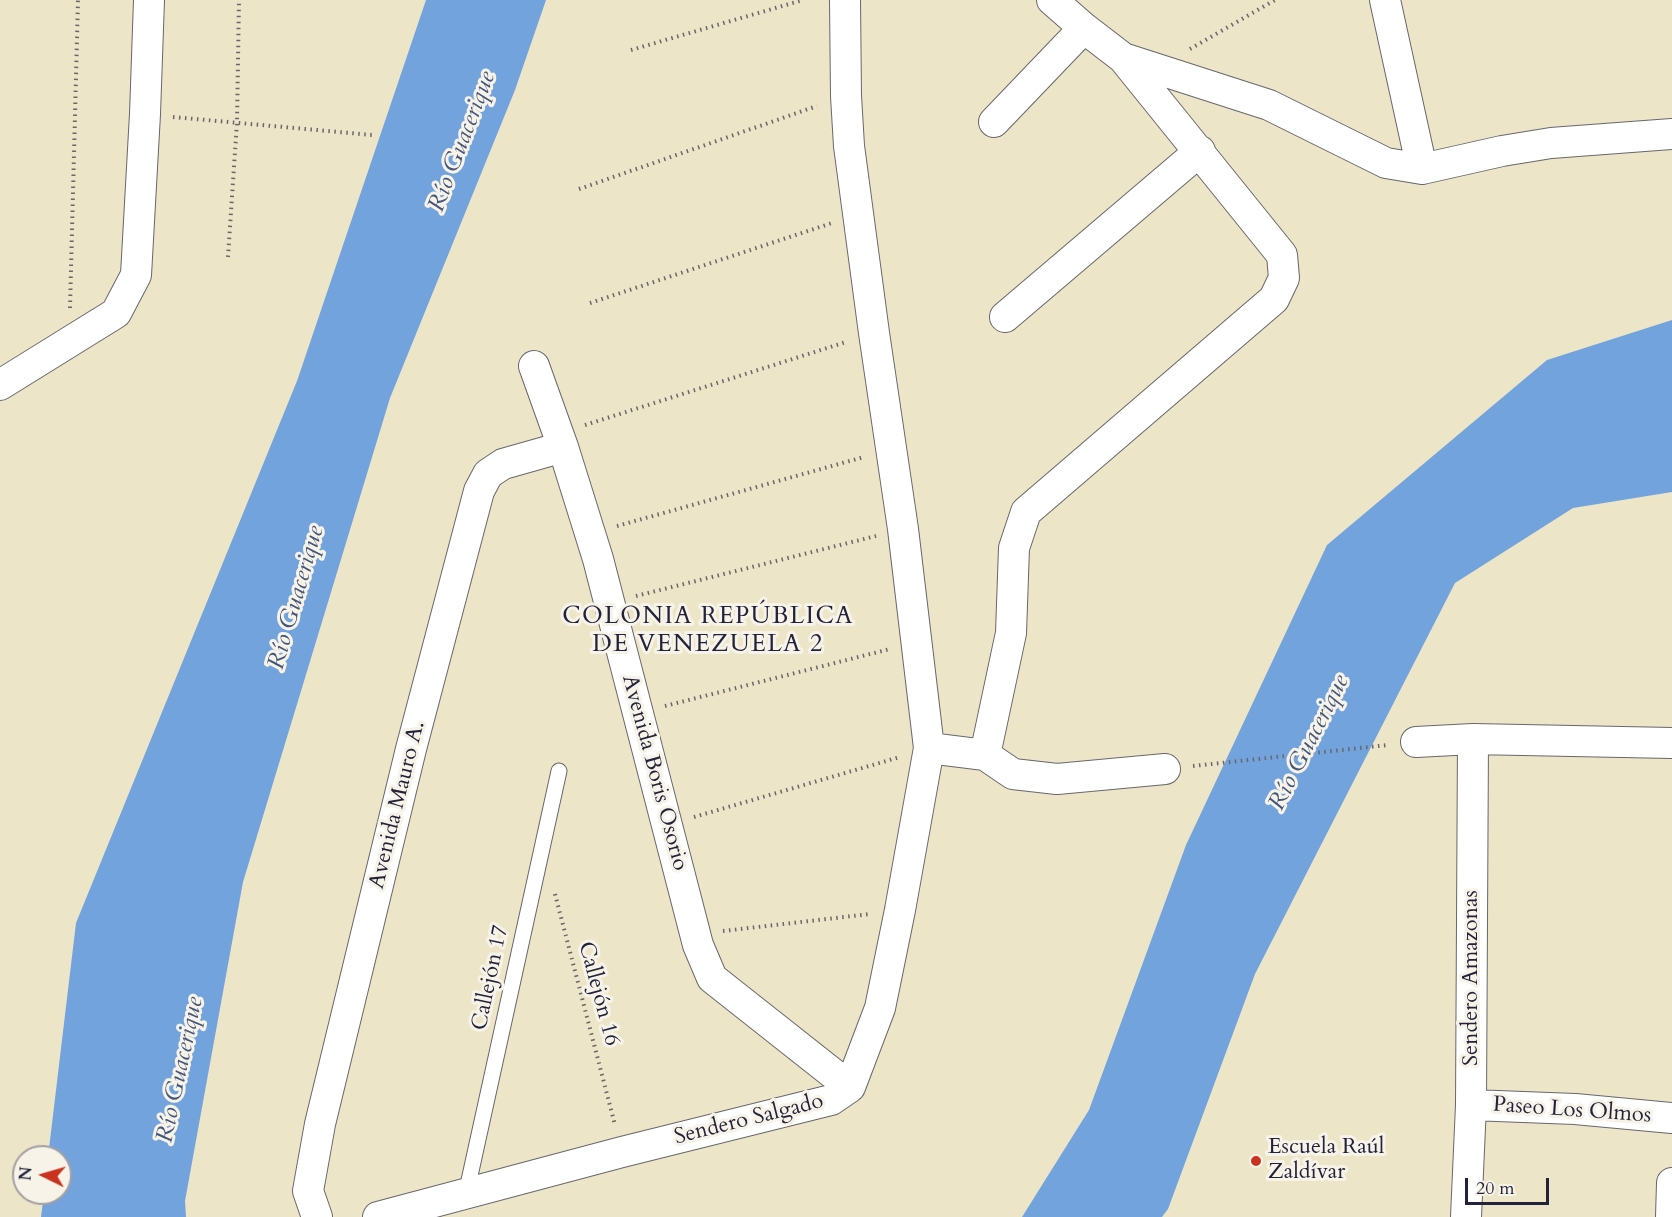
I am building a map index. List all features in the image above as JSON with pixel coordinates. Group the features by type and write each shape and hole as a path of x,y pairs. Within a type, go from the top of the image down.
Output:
{"street":[{"path":"0,385 116,313 136,275 149,0"},
{"name":"Sendero Salgado","path":"378,1217 622,1152 831,1100 850,1087 880,1008 900,910 928,748 903,529 849,146 845,0"},
{"path":"985,755 1011,633 1014,548 1026,513 1274,298 1284,278 1282,255 1123,58 1052,0"},
{"path":"1385,0 1422,169"},
{"path":"994,122 1084,28"},
{"path":"1123,58 1269,105 1386,163 1422,169 1551,142 1672,134"},
{"path":"1005,317 1200,151"},
{"name":"Avenida Boris Osorio","path":"534,366 561,440 590,534 695,934 712,978 850,1087"},
{"name":"Avenida Mauro A.","path":"317,1217 308,1191 320,1124 409,760 480,491 488,474 503,464 561,440"},
{"path":"1416,742 1473,739 1672,743"},
{"name":"Sendero Amazonas","path":"1466,1217 1472,1105 1473,739"},
{"path":"928,748 985,755 1013,774 1057,779 1165,769"},
{"name":"Paseo Los Olmos","path":"1472,1105 1575,1109 1672,1118"},
{"path":"1671,1217 1672,1183"}],"lane":[{"name":"Callejón 17","path":"466,1194 559,771"}],"path":[{"path":"70,343 78,0"},
{"path":"228,257 237,122 239,0"},
{"path":"632,50 803,0"},
{"path":"1156,69 1275,0"},
{"path":"579,189 846,96"},
{"path":"145,114 372,135"},
{"path":"590,303 858,215"},
{"path":"561,440 874,333"},
{"path":"590,534 891,450"},
{"path":"609,603 903,529"},
{"path":"638,713 917,642"},
{"path":"1165,769 1416,742"},
{"path":"667,825 928,748"},
{"name":"Callejón 16","path":"555,891 622,1152"},
{"path":"695,934 900,910"}],"water":[{"name":"Río Guacerique","path":"426,0 546,0 515,90 390,398 243,882 185,1201 186,1217 41,1217 42,1205 72,1205 72,1145 49,1145 76,923 297,381"},
{"name":"Río Guacerique","path":"1672,320 1672,492 1573,508 1455,583 1255,974 1168,1209 1162,1217 1022,1217 1089,1110 1186,845 1327,545 1547,360"}],"place":[{"name":"Escuela Raúl Zaldívar","path":"1256,1161"}],"district":[{"name":"COLONIA REPÚBLICA DE VENEZUELA 2","path":"708,631"}]}
